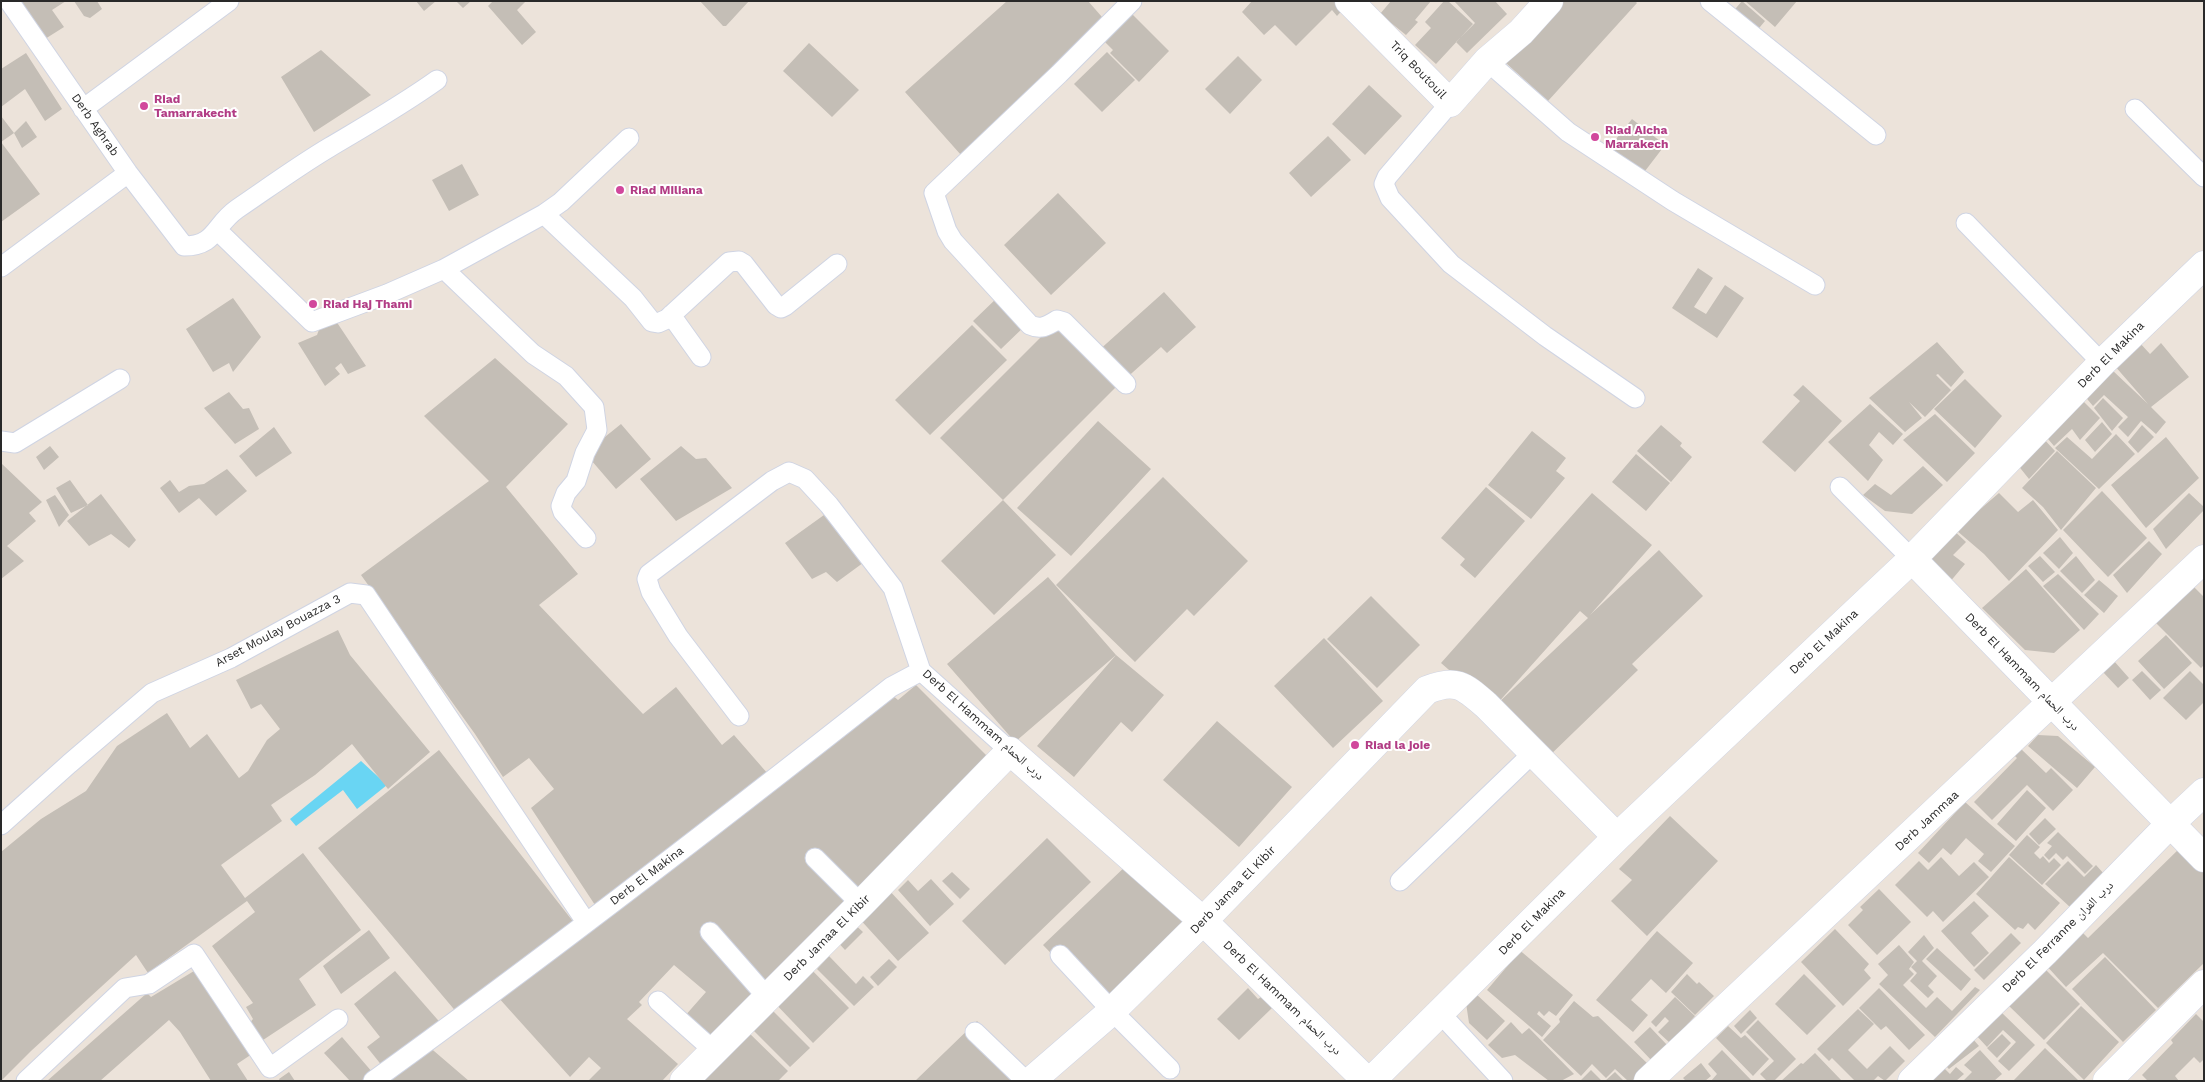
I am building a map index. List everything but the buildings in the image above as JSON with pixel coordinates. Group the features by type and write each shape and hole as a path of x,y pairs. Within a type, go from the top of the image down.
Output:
{"street":[{"name":"Triq Boutouil","path":"1349,1 1450,103 1487,61 1521,32 1549,1"},
{"name":"Derb El Makina","path":"1440,1013 1617,837 1912,560 2102,362 2204,265"},
{"name":"Derb Jammaa","path":"1648,1081 2204,559"},
{"name":"Derb El Hammam درب الحمام","path":"1912,560 2204,858"},
{"name":"Derb Jamaa El Kibir","path":"1031,1081 1112,1011 1203,921 1427,690 1444,683 1466,688 1486,705 1533,753"},
{"name":"Derb El Hammam درب الحمام","path":"1010,751 1203,921 1367,1081"},
{"name":"Derb Jamaa El Kibir","path":"684,1081 862,904 1010,751"},
{"path":"1533,753 1617,837"},
{"name":"Derb El Ferranne درب الفران","path":"1912,1081 2045,952 2171,823 2204,792"},
{"path":"2107,1081 2204,984"},
{"path":"1371,1081 1440,1013"}],"lane":[{"name":"Derb Aghrab","path":"9,1 128,173 184,246 198,246 205,243 217,230"},
{"path":"1126,384 1064,322 1057,320 1044,327 1037,328 1030,325 953,241 946,231 934,193 1059,74 1132,1"},
{"path":"1710,1 1876,135"},
{"path":"84,109 217,5"},
{"path":"1487,61 1568,132 1673,201 1815,285"},
{"path":"437,80 392,111 330,147 229,214 217,230 312,322 387,294 444,269 544,214 562,202 628,138"},
{"path":"1450,103 1387,177 1384,184 1386,190 1397,207 1452,264 1546,336 1635,398"},
{"path":"2136,109 2204,177"},
{"path":"1,267 128,173"},
{"path":"544,214 633,298 652,322 663,322 729,262 739,261 744,264 776,305 781,308 789,304 837,264"},
{"path":"1966,223 2102,362"},
{"path":"444,269 533,354 566,376 594,407 597,430 585,453 576,481 566,493 561,506 563,512 586,538"},
{"path":"671,315 701,357"},
{"path":"1,441 15,443 120,379"},
{"name":"Derb El Hammam درب الحمام","path":"740,716 678,636 651,592 646,579 649,574 772,481 789,472 806,479 893,588 921,670 1010,751"},
{"name":"Derb El Hammam درب الحمام","path":"1840,487 1912,560"},
{"name":"Arset Moulay Bouazza 3","path":"1,825 152,693 231,658 350,593 366,595 586,922"},
{"name":"Derb El Makina","path":"373,1081 468,1013 718,823 891,687 921,670"},
{"path":"1400,881 1533,753"},
{"path":"815,858 862,904"},
{"path":"710,932 768,996"},
{"path":"26,1081 125,988 150,984 194,954 270,1068 338,1019"},
{"path":"1060,954 1112,1011 1170,1069"},
{"path":"658,1002 714,1051"},
{"path":"1440,1013 1503,1081"},
{"path":"974,1032 1026,1081"}],"water":[{"path":"361,761 387,785 357,809 343,790 296,826 290,819"}],"place":[{"name":"Riad Tamarrakecht","path":"144,106"},
{"name":"Riad Aicha Marrakech","path":"1595,137"},
{"name":"Riad Miliana","path":"620,190"},
{"name":"Riad Haj Thami","path":"313,304"},
{"name":"Riad la joie","path":"1355,745"}]}
